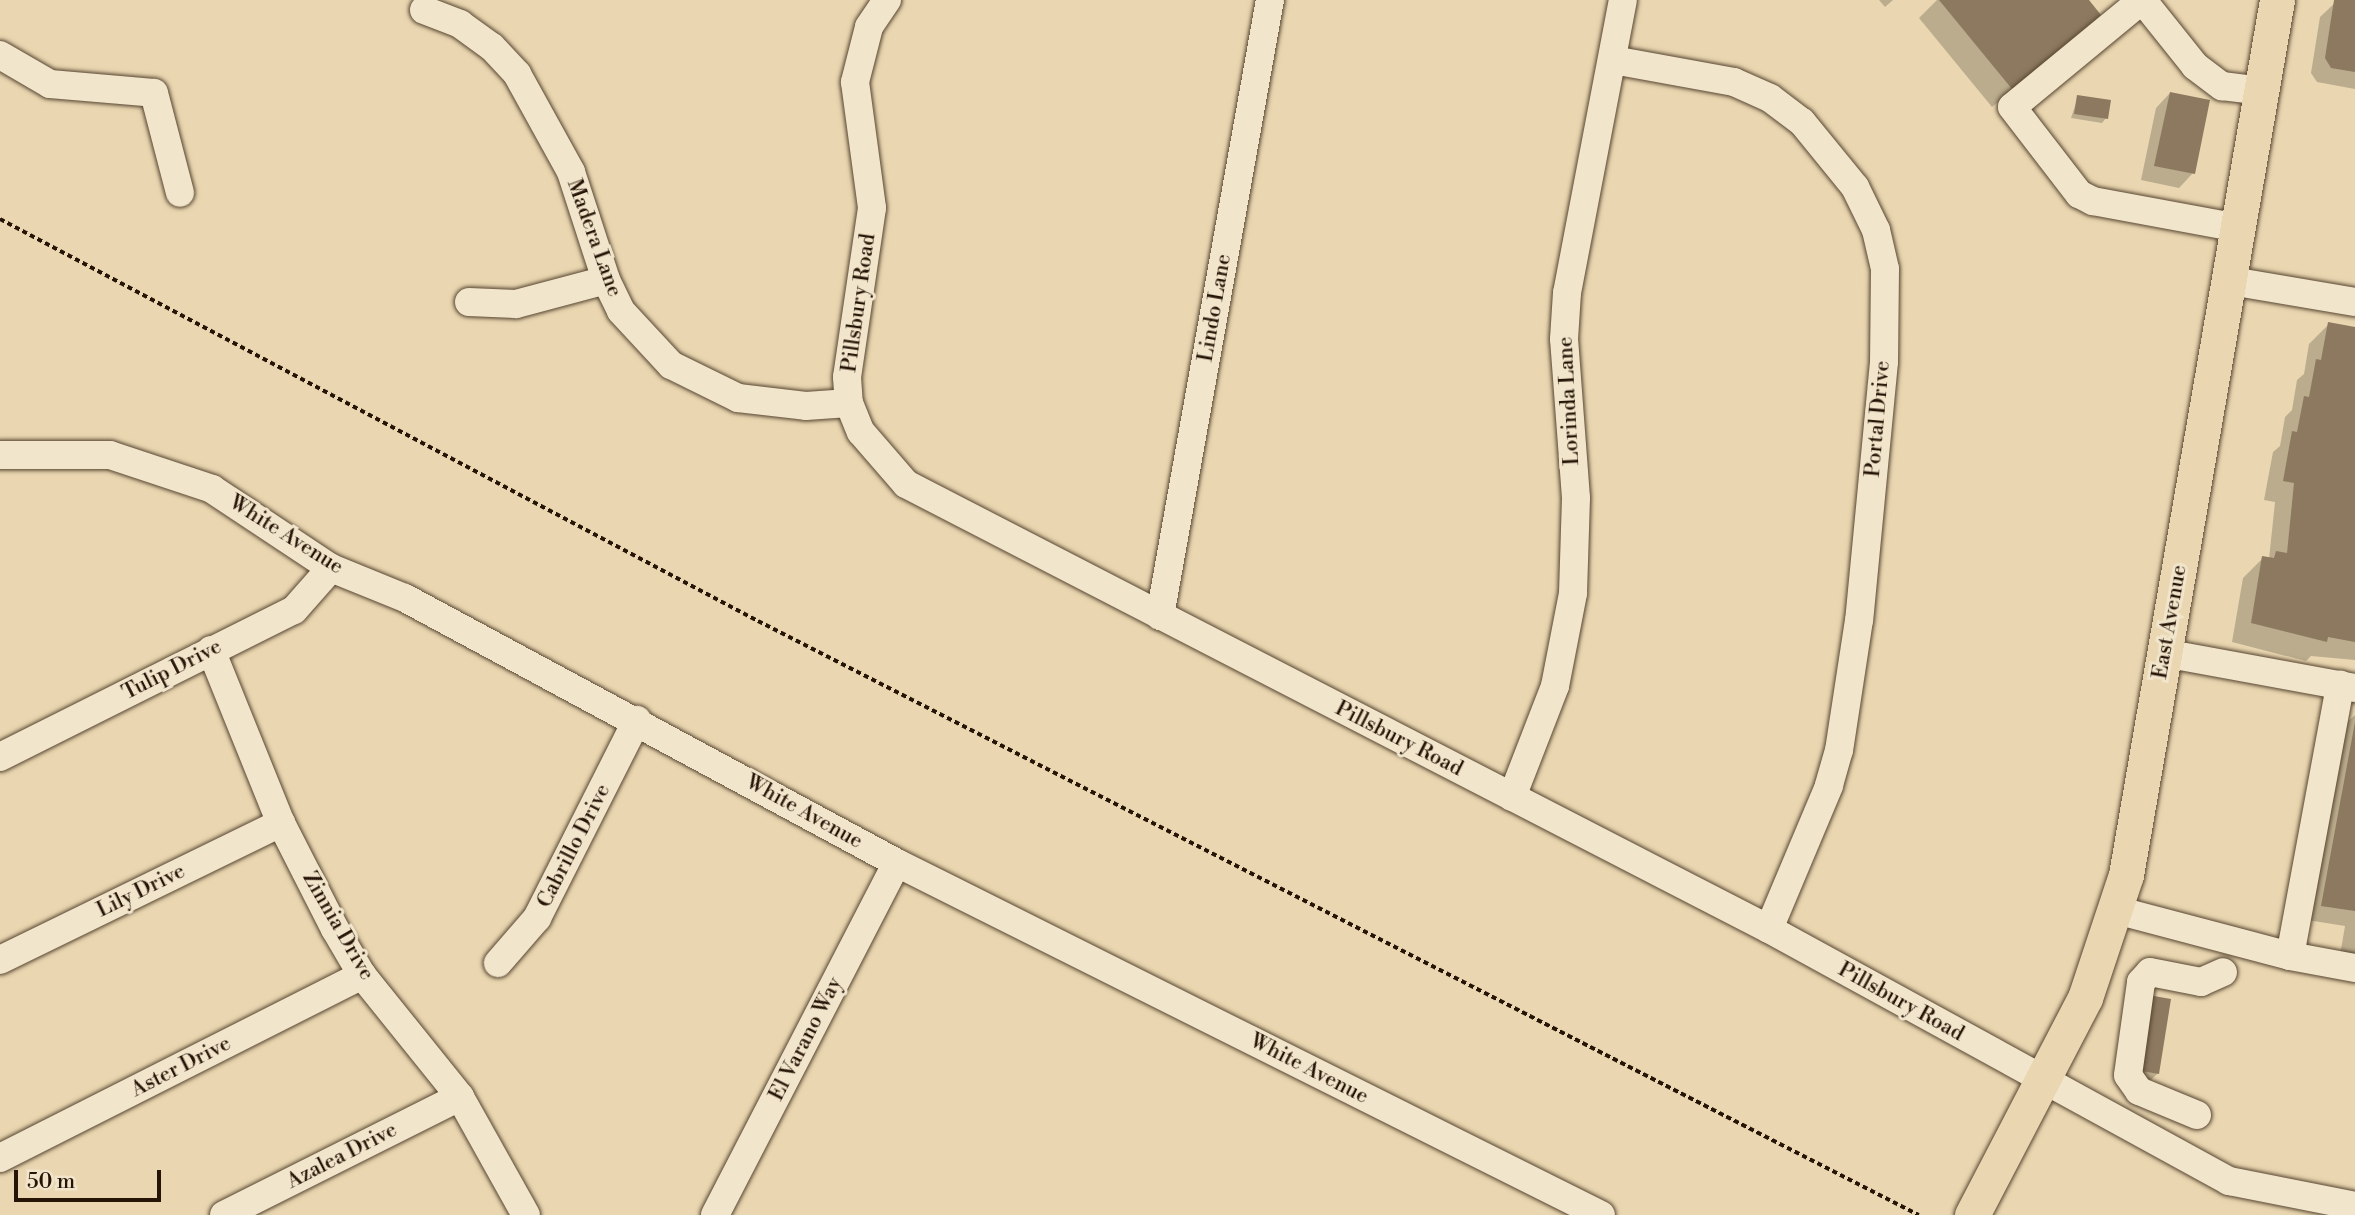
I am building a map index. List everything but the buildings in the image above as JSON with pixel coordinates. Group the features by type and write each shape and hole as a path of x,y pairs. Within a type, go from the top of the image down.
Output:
{"main road":[{"name":"East Avenue","path":"1972,1215 2044,1082 2085,998 2116,909 2231,281 2277,0"}],"street":[{"name":"Pillsbury Road","path":"887,0 869,27 855,82 872,208 865,279 850,349 849,403 861,432 906,484 1769,929 2229,1181 2355,1206"},
{"name":"Lindo Lane","path":"1160,616 1270,0"},
{"name":"Lorinda Lane","path":"1512,797 1555,687 1573,593 1576,498 1566,390 1566,304 1623,0"},
{"path":"2239,228 2102,203 2079,194 2011,107 2143,1 2195,66 2222,86 2262,91"},
{"name":"Madera Lane","path":"424,10 460,24 492,47 517,74 571,172 606,280 643,340 671,365 704,386 772,404 849,403"},
{"path":"0,55 50,84 154,93 180,193"},
{"name":"Portal Drive","path":"1612,60 1734,82 1770,98 1802,122 1855,187 1876,230 1885,269 1883,376 1859,620 1839,750 1829,786 1769,929"},
{"path":"469,302 516,304 606,280"},
{"path":"2231,281 2355,302"},
{"name":"White Avenue","path":"0,456 110,455 212,489 331,568 405,598 637,720 897,863 1601,1215"},
{"name":"Tulip Drive","path":"0,757 294,610 331,568"},
{"name":"Zinnia Drive","path":"211,650 281,822 362,975 460,1097 526,1215"},
{"path":"2164,653 2347,687 2290,956"},
{"name":"Cabrillo Drive","path":"498,963 537,918 637,720"},
{"name":"Lily Drive","path":"0,960 281,822"},
{"name":"El Varano Way","path":"715,1215 897,863"},
{"path":"2116,909 2290,956 2355,968"},
{"path":"2197,1115 2139,1091 2128,1075 2141,982 2150,972 2169,972 2201,982 2223,972"},
{"name":"Aster Drive","path":"0,1158 362,975"},
{"name":"Azalea Drive","path":"224,1215 460,1097"}],"path":[{"path":"0,219 758,621 1919,1215"}]}
